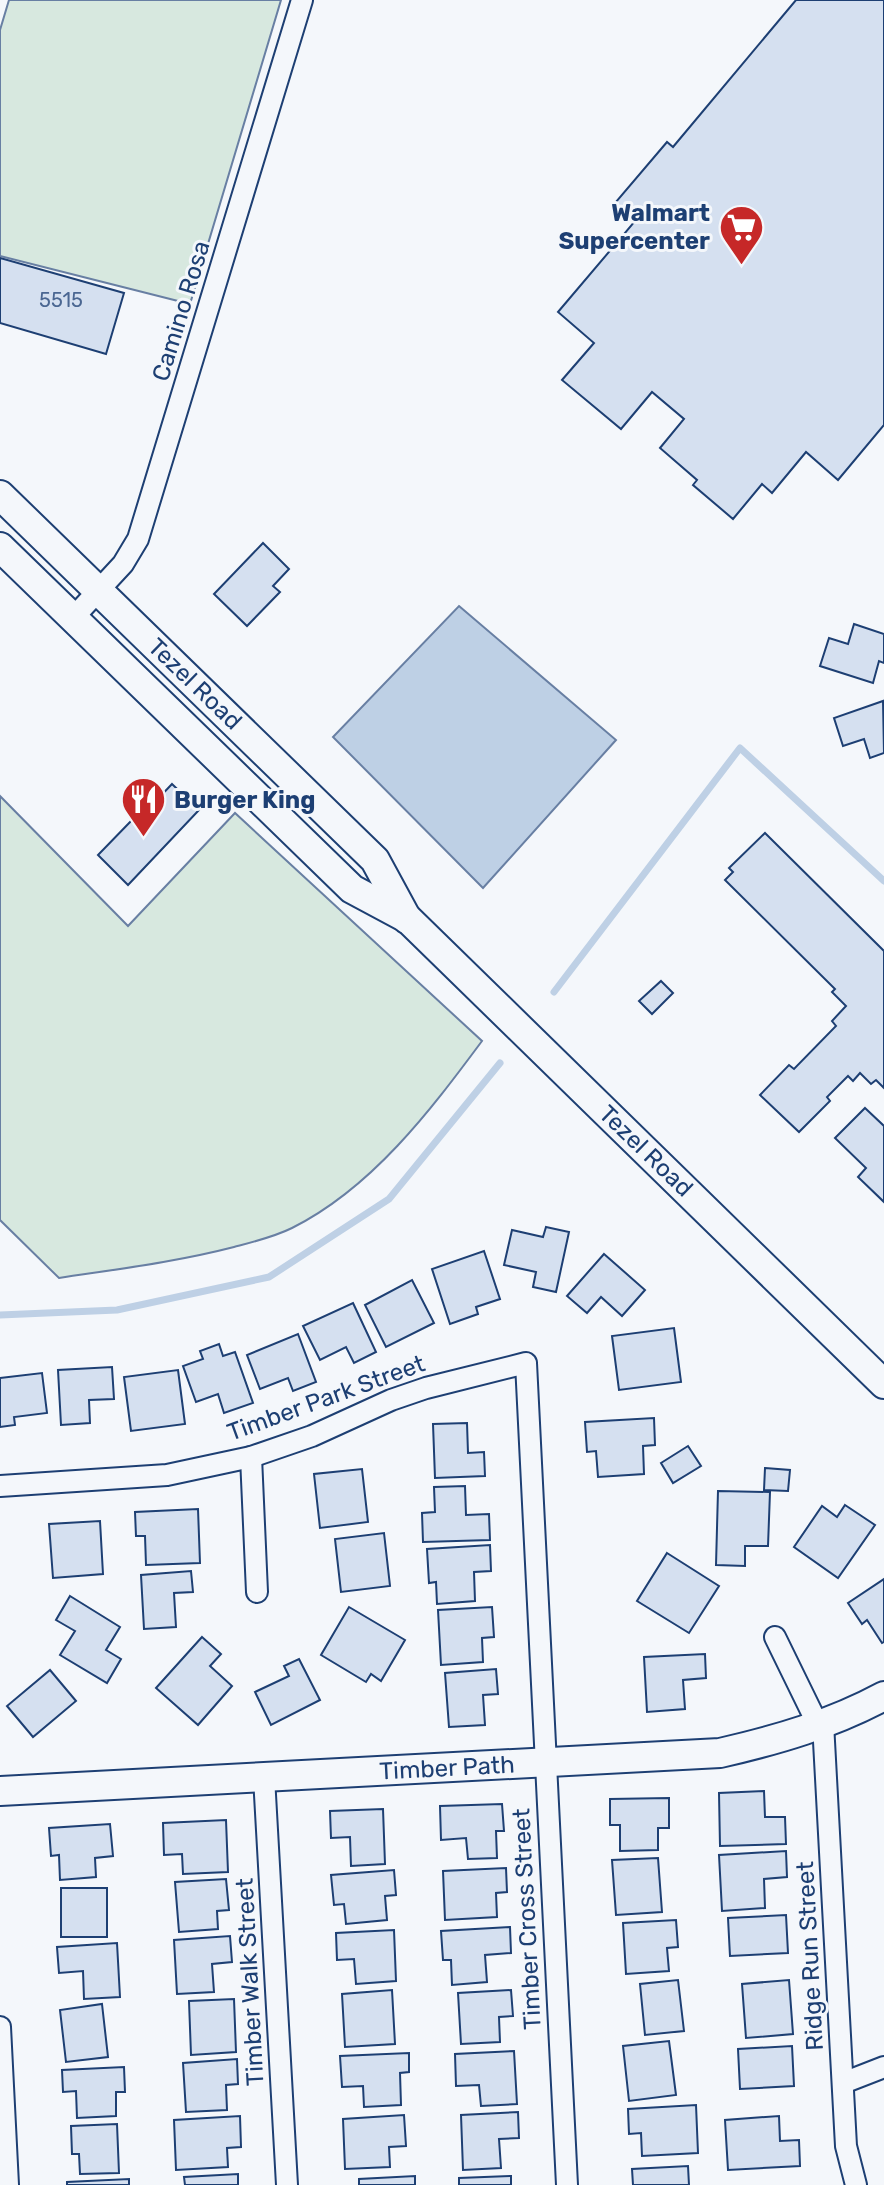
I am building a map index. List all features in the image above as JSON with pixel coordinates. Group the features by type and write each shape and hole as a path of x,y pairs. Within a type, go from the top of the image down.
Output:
{"main road":[{"name":"Tezel Road","path":"0,495 375,860 408,919"},
{"name":"Tezel Road","path":"0,547 352,889 408,919 884,1384"},
{"name":"Timber Path","path":"0,1791 720,1753 784,1738 884,1696"}],"street":[{"name":"Camino Rosa","path":"73,618 123,564 138,539 302,0"},
{"name":"Timber Park Street","path":"0,1486 167,1475 251,1457 312,1436 391,1400 426,1388 526,1363"},
{"name":"Timber Cross Street","path":"526,1363 567,2185"},
{"path":"251,1457 257,1592"},
{"path":"775,1637 821,1724"},
{"name":"Ridge Run Street","path":"821,1724 846,2146 856,2185"},
{"name":"Timber Walk Street","path":"264,1777 287,2185"},
{"path":"0,2027 8,2185"},
{"path":"843,2083 884,2067"}],"shaded area":[{"path":"9,0 281,0 190,304 0,256 0,30"},
{"path":"0,796 128,926 235,813 482,1041 442,1094 374,1170 348,1192 292,1228 212,1252 59,1278 0,1220"}],"water":[{"path":"459,606 616,740 483,888 333,737"}],"building":[{"name":"Walmart Supercenter","path":"796,0 884,0 884,425 838,480 806,452 772,493 762,484 733,519 693,485 697,480 660,448 684,419 652,392 621,429 562,380 594,343 558,312 636,220 615,203 667,142 673,147"},
{"path":"0,258 124,293 106,354 0,323"},
{"path":"263,543 289,569 273,586 280,592 247,626 214,594"},
{"path":"854,624 884,634 884,663 879,661 873,683 820,666 829,638 848,644"},
{"path":"883,701 884,753 870,758 864,739 843,746 834,718"},
{"name":"Burger King","path":"172,784 199,810 128,885 98,855 133,819 136,822"},
{"path":"765,833 884,951 884,1088 876,1080 871,1084 860,1073 853,1081 848,1076 827,1097 830,1101 799,1132 760,1095 789,1065 794,1069 836,1026 832,1021 846,1006 832,992 835,989 725,880 733,872 729,868"},
{"path":"661,981 673,993 652,1014 639,1001"},
{"path":"865,1108 884,1126 884,1202 858,1177 866,1168 835,1138"},
{"path":"546,1227 569,1232 556,1292 533,1287 536,1272 504,1265 512,1230 543,1237"},
{"path":"484,1251 500,1299 476,1307 478,1314 450,1324 432,1269"},
{"path":"604,1254 645,1290 622,1316 601,1297 587,1313 567,1296"},
{"path":"412,1280 434,1323 386,1347 365,1305"},
{"path":"353,1303 376,1352 354,1363 346,1347 320,1360 303,1326"},
{"path":"674,1328 681,1382 619,1390 612,1336"},
{"path":"298,1334 316,1382 293,1391 288,1378 260,1389 247,1355"},
{"path":"219,1344 223,1356 235,1352 253,1403 224,1413 218,1394 196,1402 183,1366 203,1359 200,1351"},
{"path":"112,1367 114,1399 89,1400 90,1423 61,1425 58,1370"},
{"path":"178,1370 185,1424 131,1431 124,1377"},
{"path":"42,1373 47,1413 14,1417 15,1425 0,1427 0,1378"},
{"path":"654,1418 655,1445 643,1446 644,1474 598,1477 596,1451 587,1452 585,1422"},
{"path":"467,1423 468,1453 484,1452 485,1476 435,1478 433,1424"},
{"path":"688,1446 701,1466 673,1483 661,1463"},
{"path":"765,1468 790,1470 788,1491 764,1490"},
{"path":"362,1469 368,1522 320,1528 314,1474"},
{"path":"465,1486 466,1515 489,1514 490,1540 423,1542 422,1513 435,1512 434,1487"},
{"path":"718,1491 770,1492 768,1546 745,1546 745,1566 716,1565"},
{"path":"845,1505 875,1525 838,1578 794,1547 822,1506 837,1517"},
{"path":"198,1509 200,1563 146,1565 145,1536 136,1536 135,1512"},
{"path":"100,1521 103,1574 53,1578 49,1524"},
{"path":"384,1533 390,1586 341,1592 335,1539"},
{"path":"490,1545 491,1571 474,1572 475,1601 437,1604 436,1582 429,1583 427,1549"},
{"path":"667,1553 719,1586 689,1633 637,1601"},
{"path":"191,1571 193,1592 174,1593 176,1627 144,1629 141,1575"},
{"path":"884,1579 882,1643 867,1620 862,1624 848,1603"},
{"path":"70,1596 120,1627 106,1650 121,1659 107,1683 60,1655 75,1631 56,1620"},
{"path":"349,1607 405,1640 381,1681 371,1674 366,1682 321,1655"},
{"path":"492,1607 494,1637 482,1638 483,1662 441,1665 438,1610"},
{"path":"202,1637 221,1654 210,1666 232,1686 198,1725 156,1688"},
{"path":"705,1654 706,1678 683,1680 685,1709 647,1712 644,1657"},
{"path":"299,1659 320,1700 271,1725 255,1692 289,1676 284,1666"},
{"path":"496,1669 498,1694 483,1695 485,1725 449,1727 445,1673"},
{"path":"50,1670 76,1701 33,1737 7,1706"},
{"path":"764,1791 765,1817 785,1817 786,1844 720,1846 719,1793"},
{"path":"669,1798 669,1828 658,1828 658,1850 620,1851 620,1825 610,1825 610,1799"},
{"path":"502,1804 504,1831 496,1831 497,1858 468,1859 466,1838 441,1840 440,1806"},
{"path":"383,1809 385,1864 351,1866 350,1837 331,1838 330,1811"},
{"path":"226,1820 228,1872 183,1874 182,1854 164,1855 163,1823"},
{"path":"110,1824 113,1856 95,1858 96,1877 60,1880 59,1855 51,1856 49,1828"},
{"path":"786,1851 787,1877 764,1879 765,1908 722,1911 719,1855"},
{"path":"658,1858 662,1912 616,1915 612,1860"},
{"path":"506,1868 507,1892 496,1893 497,1917 445,1920 443,1871"},
{"path":"394,1870 396,1895 385,1896 387,1920 346,1924 344,1904 334,1905 331,1875"},
{"path":"226,1879 229,1910 217,1911 218,1929 179,1932 175,1882"},
{"path":"61,1888 107,1888 107,1937 61,1937"},
{"path":"786,1915 788,1953 730,1956 728,1918"},
{"path":"676,1920 678,1947 667,1948 669,1971 626,1974 623,1923"},
{"path":"510,1927 511,1953 485,1955 487,1982 452,1985 451,1960 443,1960 441,1931"},
{"path":"394,1930 396,1981 356,1984 354,1959 337,1960 336,1933"},
{"path":"230,1936 232,1962 212,1964 214,1992 177,1994 174,1940"},
{"path":"117,1943 120,1997 84,1999 83,1971 59,1973 57,1947"},
{"path":"678,1980 684,2031 645,2035 640,1984"},
{"path":"789,1980 793,2034 746,2038 742,1984"},
{"path":"392,1990 395,2044 345,2047 342,1994"},
{"path":"511,1990 513,2016 499,2017 500,2042 461,2044 458,1993"},
{"path":"234,1999 236,2052 191,2055 189,2001"},
{"path":"102,2004 108,2057 66,2062 60,2010"},
{"path":"669,2041 676,2095 629,2101 623,2046"},
{"path":"792,2046 794,2086 740,2089 738,2049"},
{"path":"514,2051 517,2104 481,2106 479,2085 456,2086 455,2054"},
{"path":"409,2053 409,2072 400,2073 401,2105 364,2107 363,2086 342,2087 340,2056"},
{"path":"237,2059 238,2084 226,2085 227,2110 186,2112 183,2063"},
{"path":"124,2067 125,2092 116,2092 116,2116 77,2118 76,2091 63,2092 62,2070"},
{"path":"696,2105 698,2153 642,2156 641,2133 629,2134 628,2109"},
{"path":"518,2112 519,2138 499,2139 501,2168 463,2170 461,2115"},
{"path":"404,2115 406,2146 389,2147 390,2167 345,2169 343,2119"},
{"path":"240,2116 241,2147 227,2148 228,2167 176,2170 174,2120"},
{"path":"779,2116 780,2141 799,2140 800,2166 728,2170 725,2120"},
{"path":"117,2124 119,2173 80,2174 79,2154 72,2154 71,2126"},
{"path":"688,2166 689,2185 633,2185 632,2169"},
{"path":"238,2174 238,2185 185,2185 184,2177"},
{"path":"415,2176 415,2185 359,2185 359,2179"},
{"path":"511,2176 511,2185 459,2185 459,2178"},
{"path":"129,2179 129,2185 67,2185 67,2182"}],"waterway":[{"path":"554,992 740,748 884,881"},
{"path":"0,1315 117,1310 269,1277 389,1199 500,1063"}],"place":[{"name":"Walmart Supercenter","path":"741,266"},
{"name":"Burger King","path":"143,839"}]}
